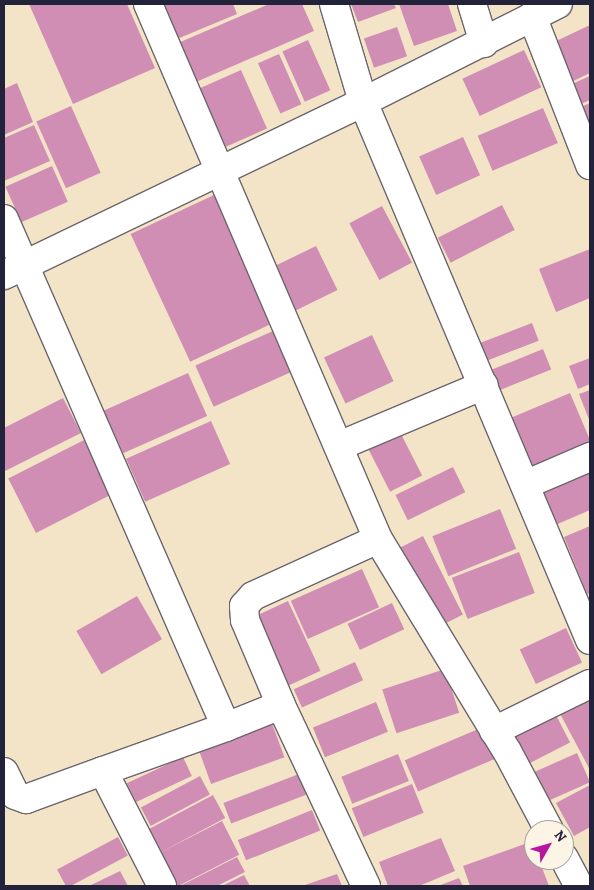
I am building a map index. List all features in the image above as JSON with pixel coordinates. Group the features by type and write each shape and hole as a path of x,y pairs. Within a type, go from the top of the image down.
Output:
{"street":[{"path":"148,4 378,539 494,731 543,820"},
{"path":"334,4 364,102 527,484 590,640"},
{"path":"472,4 484,43"},
{"path":"14,270 364,102 558,4"},
{"path":"532,16 590,165"},
{"path":"4,219 14,270 226,727"},
{"path":"339,446 484,385"},
{"path":"527,484 590,457"},
{"path":"366,886 281,704 245,620 244,606 253,596 378,539"},
{"path":"494,731 590,684"},
{"path":"4,772 15,795 26,798 226,727 281,704"},
{"path":"103,771 162,886"},
{"path":"570,870 579,886"}],"building":[{"path":"29,4 127,4 155,68 73,104"},
{"path":"161,4 233,4 237,14 177,39"},
{"path":"269,4 302,4 314,31 196,82 178,43"},
{"path":"351,4 394,4 396,8 358,22"},
{"path":"399,4 448,4 457,31 414,46"},
{"path":"590,25 590,73 569,83 550,44"},
{"path":"397,27 407,56 374,68 364,38"},
{"path":"308,40 330,90 305,102 282,51"},
{"path":"524,50 541,87 480,116 462,79"},
{"path":"279,54 301,104 280,114 258,63"},
{"path":"241,70 267,128 226,147 200,88"},
{"path":"590,76 590,100 574,107 565,87"},
{"path":"17,83 33,122 4,135 4,89"},
{"path":"590,103 590,129 576,109"},
{"path":"71,106 101,173 66,188 36,121"},
{"path":"543,108 558,143 492,171 478,136"},
{"path":"34,125 50,161 4,181 4,138"},
{"path":"463,137 480,175 436,195 419,157"},
{"path":"52,166 68,202 21,222 5,187"},
{"path":"214,195 274,323 190,362 131,234"},
{"path":"502,205 515,230 451,263 438,238"},
{"path":"382,206 412,263 379,280 349,223"},
{"path":"316,246 337,290 292,312 270,268"},
{"path":"590,249 590,298 556,312 539,269"},
{"path":"532,323 539,341 483,362 476,345"},
{"path":"273,331 291,372 214,407 195,366"},
{"path":"372,335 394,381 346,404 324,357"},
{"path":"543,349 551,369 495,392 486,372"},
{"path":"590,358 590,384 578,389 569,366"},
{"path":"188,373 207,416 123,453 104,410"},
{"path":"590,390 590,422 579,394"},
{"path":"570,393 590,440 590,452 527,478 503,421"},
{"path":"63,398 81,433 5,471 4,428"},
{"path":"211,421 230,464 145,502 126,459"},
{"path":"399,430 422,475 390,492 367,446"},
{"path":"84,440 112,494 36,533 8,479"},
{"path":"590,466 590,510 553,526 537,488"},
{"path":"453,467 465,492 408,520 395,495"},
{"path":"500,509 516,549 448,576 432,536"},
{"path":"590,526 590,593 587,594 564,537"},
{"path":"423,536 463,614 440,626 400,548"},
{"path":"519,552 535,593 468,619 452,578"},
{"path":"362,569 379,607 308,639 291,601"},
{"path":"137,596 162,639 101,674 76,631"},
{"path":"288,601 321,671 286,687 254,617"},
{"path":"392,603 404,629 360,650 348,624"},
{"path":"566,628 582,662 536,684 520,650"},
{"path":"355,662 363,680 302,708 294,689"},
{"path":"445,669 459,713 396,733 382,689"},
{"path":"585,693 590,702 590,770 557,708"},
{"path":"376,702 388,732 325,757 313,727"},
{"path":"269,715 284,757 211,784 196,742"},
{"path":"556,715 570,743 525,766 511,738"},
{"path":"483,727 496,758 418,792 405,760"},
{"path":"577,753 590,782 543,803 530,774"},
{"path":"398,754 409,781 352,804 341,777"},
{"path":"183,757 192,776 136,802 127,783"},
{"path":"299,774 307,795 231,824 223,803"},
{"path":"200,776 210,795 151,826 141,807"},
{"path":"412,784 424,813 363,837 352,808"},
{"path":"590,785 590,827 574,836 574,820 565,820 556,803"},
{"path":"213,795 225,818 162,852 149,829"},
{"path":"312,810 320,830 246,860 238,840"},
{"path":"222,821 239,855 177,886 160,853"},
{"path":"118,837 128,856 71,886 66,886 57,869"},
{"path":"441,838 455,871 419,886 388,886 379,862"},
{"path":"524,844 524,870 543,870 549,886 470,886 463,866"},
{"path":"237,857 245,872 217,886 180,886"},
{"path":"120,871 128,886 89,886"},
{"path":"337,874 342,886 302,886"},
{"path":"244,875 250,886 222,886"},
{"path":"459,878 463,886 438,886"}]}
